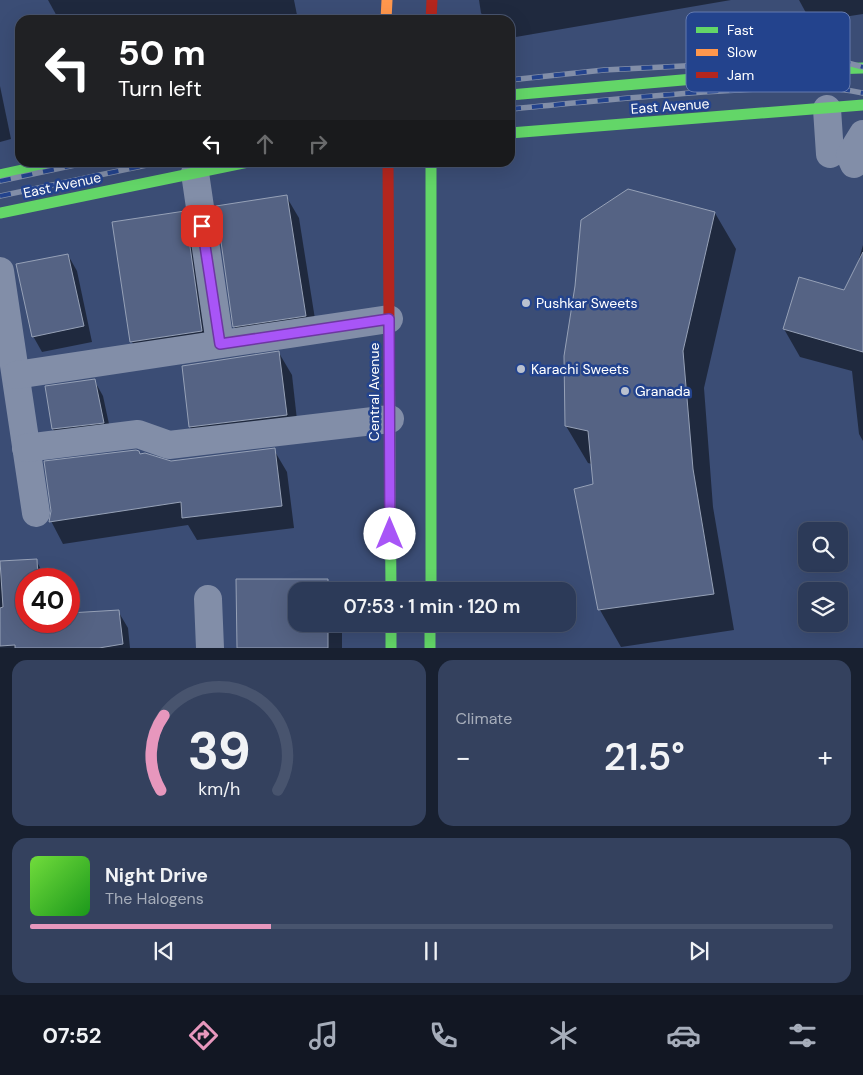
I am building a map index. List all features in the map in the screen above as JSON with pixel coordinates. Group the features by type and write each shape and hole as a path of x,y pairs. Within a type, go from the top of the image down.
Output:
{"main road":[{"path":"386,15 387,0"},
{"path":"432,0 432,15"},
{"name":"East Avenue","path":"850,69 863,68"},
{"name":"East Avenue","path":"515,95 686,80"},
{"name":"East Avenue","path":"515,133 863,105"},
{"name":"East Avenue","path":"0,175 37,167"},
{"name":"East Avenue","path":"0,213 224,167"},
{"name":"Central Avenue","path":"388,167 391,582"},
{"path":"430,582 431,167"},
{"path":"391,632 391,648"},
{"path":"430,632 430,648"}],"street":[{"path":"827,108 830,154"},
{"path":"854,164 850,155 863,134"},
{"path":"195,173 220,344"},
{"path":"0,271 36,513"},
{"path":"16,375 389,319"},
{"path":"26,448 138,434 169,445 390,419"},
{"path":"208,599 210,648"}],"building":[{"name":"Granada","path":"628,189 715,212 683,351 693,469 714,594 598,610 574,489 593,484 588,431 565,426 564,356 575,286 581,220"},
{"path":"287,195 306,316 233,327 216,206"},
{"path":"185,211 202,331 130,342 112,222"},
{"path":"863,252 863,352 783,329 799,277 844,290"},
{"path":"68,254 84,326 32,337 16,264"},
{"path":"279,351 287,415 189,427 182,366"},
{"path":"95,379 104,423 52,429 45,386"},
{"path":"275,448 282,506 182,518 181,502 49,522 51,511 44,461 136,450 140,454 145,453 171,461"},
{"path":"37,559 37,568 15,568 15,633 80,633 80,612 119,610 123,644 99,648 15,648 15,645 0,646 0,608 3,607 0,561"},
{"path":"236,579 328,579 328,582 288,582 288,632 328,632 328,648 237,648"}],"railway":[{"path":"850,64 863,67"},
{"path":"515,79 604,70 686,66"},
{"path":"850,90 863,93"},
{"path":"515,109 709,92"},
{"path":"0,181 66,167"},
{"path":"0,196 137,167"}],"traffic: fast":[{"path":"850,68 863,68"},
{"path":"515,95 686,80"},
{"path":"515,133 863,105"},
{"path":"0,175 37,167"},
{"path":"0,213 224,167"},
{"path":"431,167 431,582"},
{"path":"389,321 391,582"},
{"path":"391,632 391,648"},
{"path":"430,632 430,648"}],"traffic: slow":[{"path":"386,15 387,0"}],"traffic: jam":[{"path":"431,15 432,0"},
{"path":"388,167 389,321"}],"place":[{"name":"Pushkar Sweets","path":"526,303"},
{"name":"Karachi Sweets","path":"521,369"},
{"name":"Granada","path":"625,391"}],"route":[{"path":"202,226 220,344 389,319 390,534"}]}
